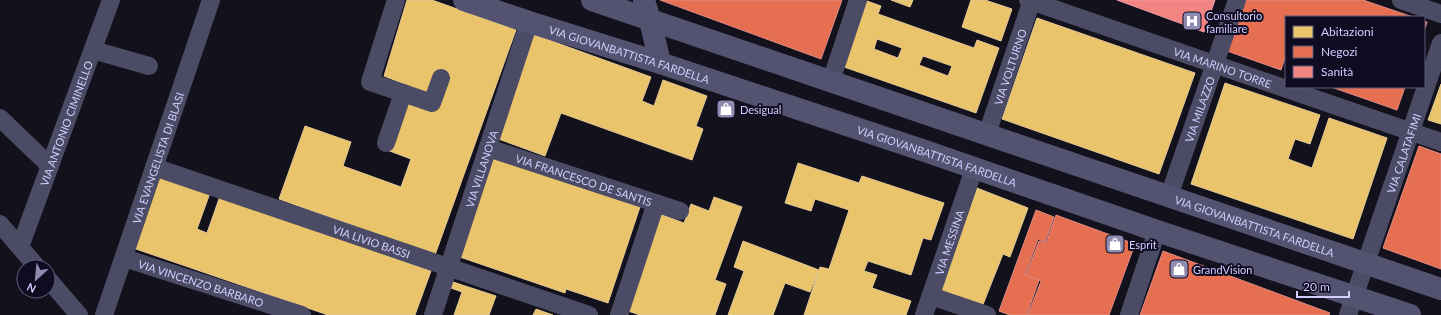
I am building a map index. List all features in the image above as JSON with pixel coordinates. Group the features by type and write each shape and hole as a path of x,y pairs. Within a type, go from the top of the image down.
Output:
{"main road":[{"name":"VIA GIOVANBATTISTA FARDELLA","path":"464,0 660,63 1157,231 1351,306 1410,315"},
{"name":"VIA GIOVANBATTISTA FARDELLA","path":"592,0 647,10 831,81 1441,289"},
{"path":"647,10 660,63"}],"street":[{"name":"VIA ANTONIO CIMINELLO","path":"20,247 111,0"},
{"name":"VIA EVANGELISTA DI BLASI","path":"104,315 209,0"},
{"path":"396,0 370,82 432,103 441,78"},
{"path":"831,81 858,0"},
{"name":"VIA MARINO TORRE","path":"1031,0 1285,88"},
{"name":"VIA VOLTURNO","path":"987,134 1031,0"},
{"name":"VIA MILAZZO","path":"1169,196 1237,0"},
{"path":"1401,0 1441,14"},
{"name":"VIA VILLANOVA","path":"433,315 529,22"},
{"name":"VIA CALATAFIMI","path":"1351,306 1441,43"},
{"path":"92,50 149,66"},
{"name":"VIA MARINO TORRE","path":"1285,88 1441,142"},
{"path":"386,143 403,93"},
{"path":"0,118 50,166"},
{"name":"VIA FRANCESCO DE SANTIS","path":"488,148 680,211"},
{"name":"VIA LIVIO BASSI","path":"154,167 589,315"},
{"name":"VIA MESSINA","path":"924,315 974,169"},
{"path":"619,315 656,203"},
{"path":"0,224 30,259"},
{"path":"1129,315 1157,231"},
{"name":"VIA VINCENZO BARBARO","path":"124,258 302,315"},
{"path":"56,290 73,313"},
{"path":"931,296 987,315"}],"building: Abitazioni":[{"path":"407,0 432,0 516,30 435,255 279,199 305,126 351,142 343,166 401,187 411,159 387,150 406,97 437,108 449,73 439,70 430,94 384,76"},
{"path":"891,0 913,0 910,7"},
{"path":"971,0 985,0 1012,9 1001,41 962,27"},
{"path":"867,1 881,6 878,14 974,48 977,40 999,48 976,113 844,67","holes":["877,39 902,48 898,58 874,49","923,56 952,66 948,76 919,65"]},
{"path":"1037,18 1195,73 1159,174 1002,119"},
{"path":"527,32 651,77 642,101 654,106 663,80 707,96 696,126 703,129 692,160 561,113 545,156 493,137"},
{"path":"1225,83 1320,115 1310,144 1295,139 1288,159 1312,168 1329,118 1387,138 1353,239 1191,184"},
{"path":"1441,84 1441,124 1428,120"},
{"path":"489,155 640,207 608,303 566,289 565,293 454,255"},
{"path":"798,163 859,183 862,176 944,203 931,240 923,238 911,275 868,261 864,271 877,275 872,288 911,301 906,315 804,315 820,267 829,269 849,210 815,199 811,211 785,203"},
{"path":"159,175 210,193 197,229 207,233 220,196 431,271 415,315 328,315 133,248"},
{"path":"977,188 1028,208 1010,257 1003,254 982,307 938,290"},
{"path":"714,197 742,207 715,280 726,284 715,315 640,315 622,309 657,213 684,223 691,204 709,211"},
{"path":"743,241 819,270 810,292 785,283 773,315 728,315 744,271 734,267"},
{"path":"453,282 496,296 489,315 454,315 462,292 451,288"},
{"path":"536,309 553,315 533,315"}],"building: Negozi":[{"path":"660,0 842,0 821,59"},
{"path":"1245,0 1363,0 1410,16 1285,16 1285,58 1281,70 1227,51"},
{"path":"1334,88 1405,88 1397,110"},
{"path":"1419,146 1441,154 1441,269 1383,248"},
{"path":"1036,210 1054,217 1045,242 1038,239 1025,275 1039,280 1027,315 1010,315 999,311"},
{"path":"1056,215 1135,244 1109,315 1028,315 1041,281 1026,275 1039,241 1046,243"},
{"path":"1163,251 1330,313 1329,315 1140,315"}],"building: Sanità":[{"path":"1117,0 1215,0 1204,32"}],"place":[{"name":"Consultorio familiare","path":"1192,21"},
{"name":"Desigual","path":"726,109"},
{"name":"Esprit","path":"1115,244"},
{"name":"GrandVision","path":"1179,269"}]}
